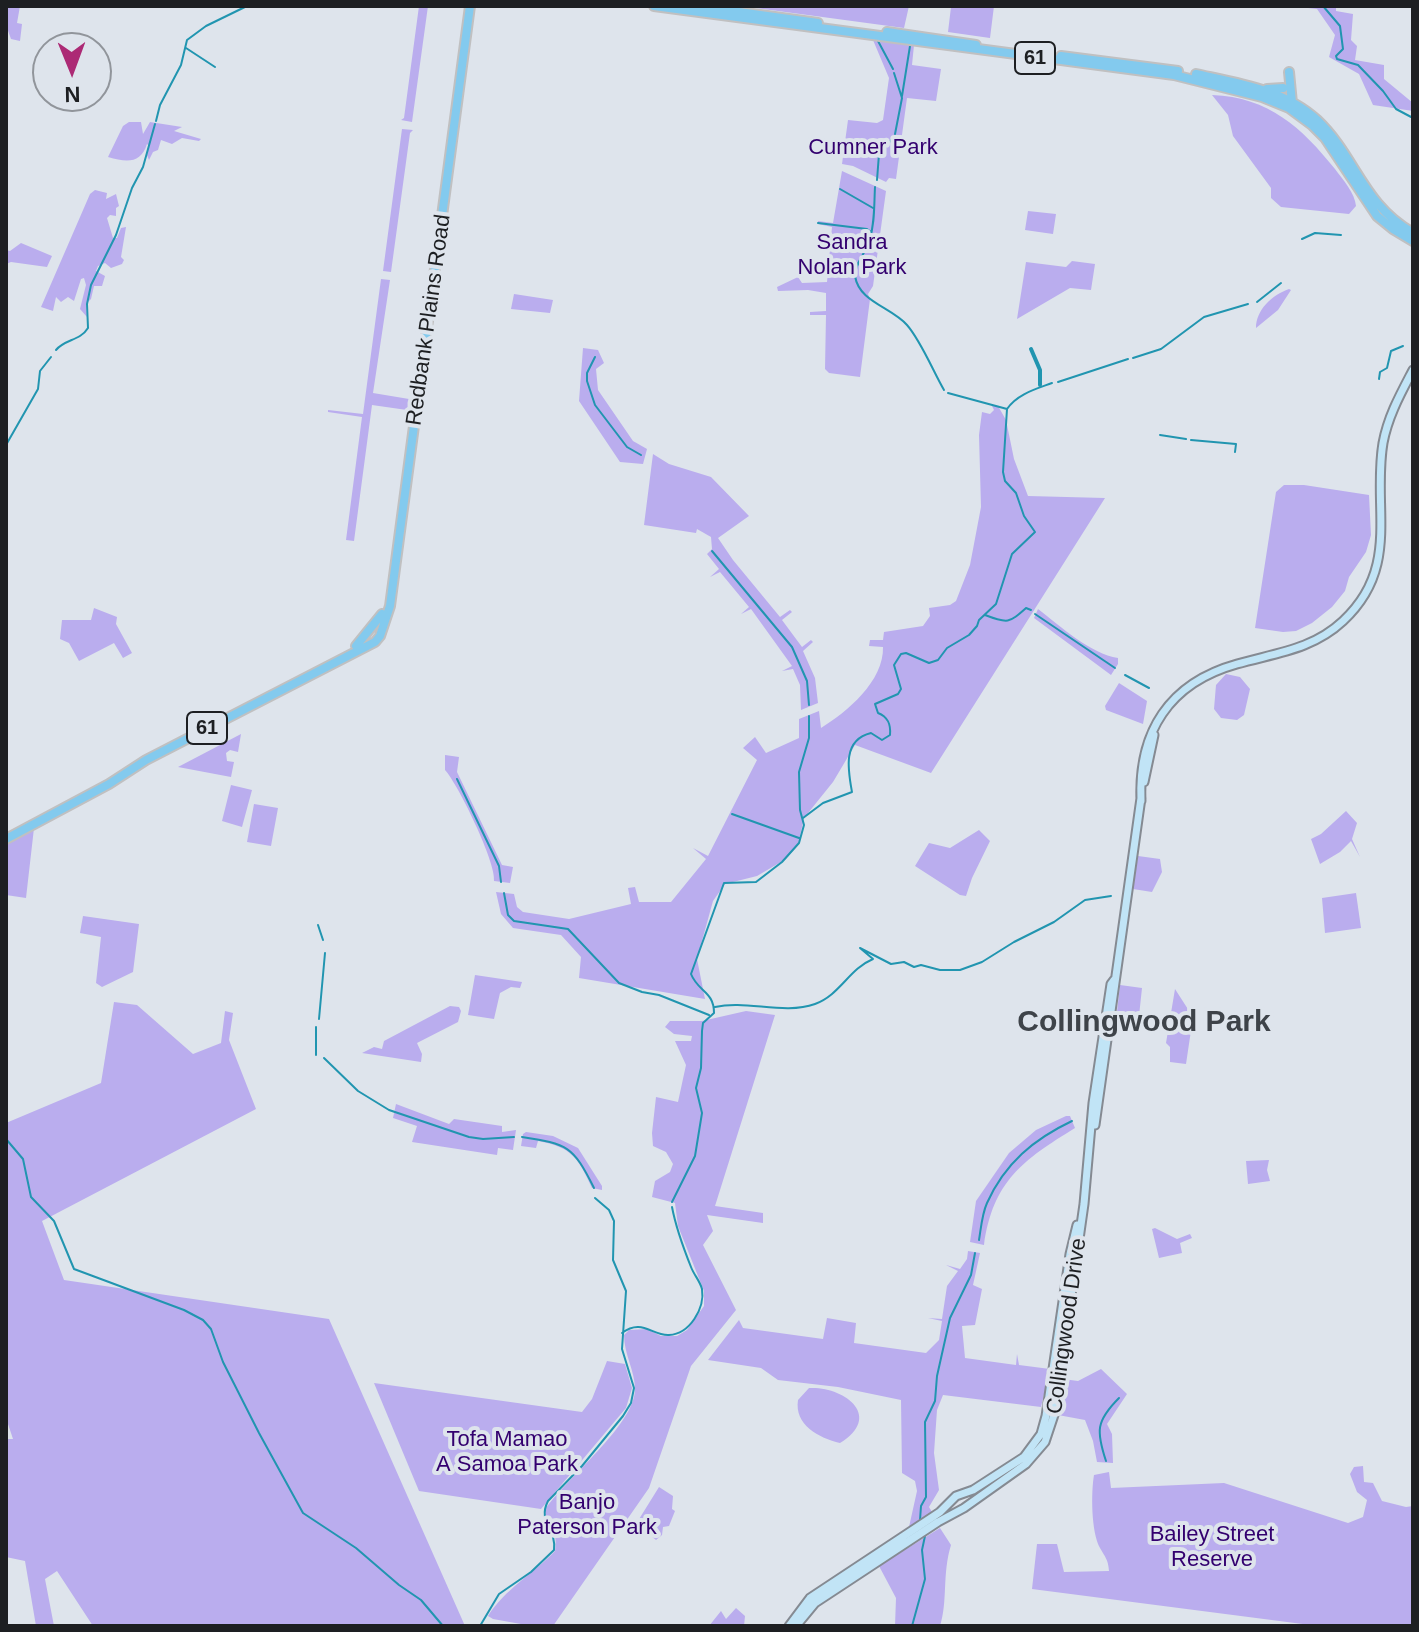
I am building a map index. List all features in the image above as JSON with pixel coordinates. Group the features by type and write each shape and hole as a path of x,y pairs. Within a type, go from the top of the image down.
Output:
{"main road":[{"name":"Redbank Plains Road","path":"376,630 390,606 468,25 468,6"},
{"name":"Redbank Plains Road","path":"376,630 386,597 459,46 468,6"},
{"name":"61","path":"654,6 1174,75 1256,95 1289,108 1312,125 1325,138 1377,216 1413,241"},
{"name":"61","path":"695,6 1147,66 1258,89 1310,114 1327,132 1380,209 1413,233"},
{"path":"459,46 464,28 468,25"},
{"path":"1289,72 1292,103"},
{"path":"1258,89 1283,88"},
{"path":"446,149 453,132"},
{"name":"Collingwood Drive","path":"956,1505 964,1508 965,1499 1024,1457 1041,1434 1046,1416 1070,1254 1084,1204 1088,1139 1098,1064 1141,801 1142,759 1157,722 1184,689 1236,664 1291,651 1318,640 1345,620 1361,598 1381,550 1383,519 1380,479 1386,432 1399,396 1413,370"},
{"name":"61","path":"6,836 145,757 367,641 376,630"},
{"name":"Collingwood Drive","path":"956,1505 956,1496 965,1499"},
{"name":"Collingwood Drive","path":"789,1626 810,1598 956,1505"},
{"name":"Collingwood Drive","path":"796,1626 815,1603 956,1505"}],"green space":[{"path":"6,6 20,6 17,23 22,24 20,41 11,39 6,25"},
{"path":"419,6 428,6 412,122 401,120 404,118"},
{"path":"741,6 909,6 904,28"},
{"path":"941,6 994,6 990,38 948,32 951,7"},
{"path":"1336,6 1336,11 1353,14 1351,40 1357,46 1355,60 1384,65 1384,79 1413,103 1413,111 1373,105 1359,74 1329,57 1335,35 1317,9 1299,7"},
{"name":"Cumner Park","path":"873,40 914,45 912,65 941,69 936,101 907,98 896,179 889,178 886,182 842,164 848,120 877,123 883,120 889,78"},
{"path":"1212,95 1232,97 1267,108 1297,128 1335,169 1351,191 1356,206 1349,214 1281,207 1271,198 1271,188 1233,136 1228,115"},
{"path":"129,122 141,122 143,134 150,122 182,127 174,131 201,139 182,138 172,144 161,140 158,150 149,160 147,144 141,155 133,160 108,157 123,126"},
{"path":"402,129 413,130 410,133 391,272 383,271"},
{"name":"Sandra Nolan Park","path":"842,171 886,191 873,286 868,294 870,299 860,377 829,373 825,369 826,315 810,315 810,312 826,311 826,293 778,291 777,287 798,277 802,283 827,282 832,227 818,224 818,221 833,223"},
{"path":"95,190 107,193 106,199 116,194 119,206 116,216 107,218 113,238 117,238 121,228 126,227 121,257 124,260 111,268 105,263 98,266 96,271 105,276 102,286 94,286 91,299 86,304 87,317 80,309 86,285 84,278 74,301 68,297 61,302 56,297 53,311 41,307 90,194"},
{"path":"1028,211 1056,214 1053,234 1025,230"},
{"path":"21,243 52,256 47,267 6,264 6,250 10,251"},
{"path":"1072,261 1095,264 1091,290 1070,288 1017,319 1026,262 1066,267"},
{"path":"381,279 390,280 373,393 409,399 407,410 372,405 354,541 346,540 362,417 328,410 363,414"},
{"path":"1289,289 1278,310 1256,328 1266,304"},
{"path":"514,294 553,300 550,313 511,309"},
{"path":"583,348 598,350 604,363 596,369 598,390 633,441 647,449 643,464 620,462 579,401"},
{"path":"992,406 998,406 1006,420 1014,459 1028,496 1105,498 931,773 855,745 833,782 804,818 798,845 786,859 757,876 725,884 713,901 697,959 705,999 579,978 581,957 561,935 513,928 501,914 496,892 514,894 517,907 523,912 569,919 631,904 628,888 635,887 639,902 671,902 706,859 693,848 708,856 757,760 743,748 755,737 766,753 799,738 799,719 819,711 821,728 852,704 871,683 882,660 883,647 869,646 870,640 883,640 884,632 923,626 930,616 929,608 956,601 970,565 981,507 979,435 982,412 990,414 994,410"},
{"path":"653,454 669,464 711,477 749,516 718,538 780,617 790,610 792,612 782,620 802,647 811,640 813,642 803,651 815,678 818,703 801,710 800,685 793,669 782,671 792,666 751,609 741,614 749,607 720,572 710,577 719,569 707,554 712,549 711,537 697,529 696,533 644,525"},
{"path":"1284,485 1369,495 1371,535 1366,552 1349,577 1345,591 1332,607 1312,623 1296,631 1283,632 1255,628 1276,492"},
{"path":"94,608 117,617 116,624 132,653 123,658 114,643 79,661 69,643 60,639 62,620 91,620"},
{"path":"1038,609 1087,645 1118,658 1111,675 1034,618"},
{"path":"1226,674 1240,677 1250,689 1244,715 1237,720 1221,718 1214,709 1216,685"},
{"path":"1119,683 1147,701 1143,724 1106,710 1105,706"},
{"path":"241,734 238,752 230,750 226,753 227,761 234,762 231,777 178,767"},
{"path":"445,755 459,757 457,772 502,865 513,867 510,883 494,881 476,824 445,770"},
{"path":"231,785 252,790 242,827 222,821"},
{"path":"254,804 278,808 271,846 247,842"},
{"path":"1346,811 1357,823 1352,839 1360,857 1351,841 1320,864 1311,839"},
{"path":"34,828 26,898 6,895 6,844"},
{"path":"979,830 990,841 966,896 915,866 929,843 950,848"},
{"path":"1138,856 1160,859 1162,872 1152,892 1133,889"},
{"path":"1356,893 1361,928 1325,933 1322,898"},
{"path":"83,916 139,924 133,972 102,987 96,983 101,937 80,933"},
{"path":"475,975 522,982 520,988 511,987 500,993 494,1019 468,1015"},
{"path":"1120,985 1142,988 1139,1016 1117,1012"},
{"path":"1175,989 1193,1017 1186,1064 1170,1062 1170,1047 1166,1043"},
{"path":"114,1002 137,1005 193,1054 221,1043 225,1011 233,1013 229,1040 256,1109 42,1221 64,1280 329,1319 465,1626 93,1626 57,1571 45,1579 54,1626 36,1626 25,1561 6,1557 6,1439 13,1439 6,1418 6,1123 101,1083"},
{"path":"450,1006 459,1007 461,1011 458,1022 417,1043 422,1054 421,1062 362,1053 374,1047 382,1049 384,1041"},
{"name":"Banjo Paterson Park","path":"746,1011 775,1015 715,1206 763,1213 763,1223 707,1215 713,1231 703,1245 736,1310 691,1366 649,1488 553,1626 532,1626 493,1619 488,1616 495,1606 555,1551 554,1534 544,1511 612,1435 632,1403 635,1382 624,1335 629,1330 647,1329 661,1336 677,1336 687,1330 704,1306 704,1291 678,1226 675,1203 652,1197 655,1181 670,1172 673,1164 666,1152 653,1146 656,1097 678,1102 686,1065 675,1041 691,1041 692,1036 674,1034 665,1027 670,1021 702,1021"},
{"path":"396,1104 449,1124 454,1119 502,1126 502,1132 516,1130 513,1150 498,1148 497,1155 412,1142 417,1126 393,1118"},
{"path":"1070,1116 1075,1128 1013,1174 995,1204 984,1245 970,1242 976,1201 1009,1153 1036,1130"},
{"path":"526,1132 553,1136 578,1148 602,1190 592,1188 578,1162 559,1147 538,1141 536,1148 521,1146"},
{"path":"1269,1160 1267,1170 1270,1181 1248,1184 1246,1161"},
{"path":"1152,1229 1177,1239 1190,1234 1192,1238 1180,1243 1182,1253 1159,1258"},
{"path":"968,1251 980,1253 973,1285 982,1289 975,1325 962,1326 965,1358 1016,1365 1017,1354 1019,1365 1050,1369 1041,1407 943,1395 937,1410 934,1453 939,1490 929,1507 932,1512 909,1527 917,1491 915,1481 902,1473 901,1400 838,1387 778,1380 761,1368 708,1360 739,1320 743,1328 823,1339 827,1318 856,1323 854,1343 926,1353 939,1340 942,1321 928,1318 942,1319 947,1286 958,1271 946,1265 960,1269"},
{"name":"Tofa Mamao A Samoa Park","path":"607,1361 625,1364 632,1388 626,1408 541,1509 419,1491 374,1383 582,1412 592,1399"},
{"path":"1101,1369 1127,1394 1107,1424 1112,1434 1113,1463 1097,1462 1085,1420 1058,1415 1063,1379 1078,1381"},
{"path":"809,1388 846,1397 859,1413 859,1423 853,1433 840,1443 816,1434 800,1417 798,1400"},
{"name":"Bailey Street Reserve","path":"1363,1466 1364,1482 1373,1483 1382,1501 1413,1506 1413,1626 1318,1626 1032,1589 1037,1544 1057,1544 1064,1572 1109,1571 1093,1522 1094,1475 1109,1472 1111,1488 1224,1483 1348,1523 1363,1517 1367,1500 1357,1492 1350,1474 1354,1467"},
{"path":"659,1487 673,1496 672,1509 675,1511 669,1526 663,1527 662,1535 656,1540 636,1524"},
{"path":"940,1528 951,1545 940,1626 895,1626 896,1598 879,1566"},
{"path":"736,1608 745,1616 744,1626 709,1626 721,1611 726,1619"}],"waterway":[{"path":"156,121 160,105 181,65 187,40 206,26 247,6"},
{"path":"1323,6 1340,26 1343,49 1336,56 1337,59 1358,65 1396,109 1413,118"},
{"path":"878,41 893,69"},
{"path":"902,96 910,46"},
{"path":"186,48 215,67"},
{"path":"894,73 902,98 895,134"},
{"path":"56,350 88,328 87,304 91,285 116,235 132,188 143,167 155,124"},
{"path":"877,180 879,154 893,138"},
{"path":"875,187 871,235 855,272 858,285 869,298 907,325 944,390"},
{"path":"840,189 873,208"},
{"path":"818,223 871,232"},
{"path":"1302,239 1315,233 1341,235"},
{"path":"1257,302 1281,283"},
{"path":"1133,358 1161,349 1204,317 1248,304"},
{"path":"1379,379 1380,372 1387,368 1391,351 1403,346"},
{"path":"1031,349 1040,370 1040,385"},
{"path":"6,445 38,389 40,371 51,357"},
{"path":"595,357 587,373 595,405 627,447 641,455"},
{"path":"1058,382 1128,359"},
{"path":"803,818 823,803 852,792 849,757 855,742 871,733 882,740 890,735 888,721 878,713 875,704 898,694 901,689 894,665 901,654 906,653 929,663 938,660 947,648 969,635 996,604 1012,554 1035,532 1024,516 1016,493 1005,481 1007,409 1021,396 1052,383"},
{"path":"948,393 1007,409"},
{"path":"1160,435 1186,439"},
{"path":"1191,440 1236,444 1235,452"},
{"path":"712,551 792,647 807,681 809,705"},
{"path":"985,615 1008,620 1026,608 1031,610"},
{"path":"1035,614 1115,668"},
{"path":"1125,675 1149,688"},
{"path":"672,1202 695,1156 702,1113 696,1088 701,1068 703,1023 714,1013 709,996 691,974 724,883 756,882 782,862 799,843 804,825 800,810 799,772 809,738 809,716"},
{"path":"457,779 499,866 501,882"},
{"path":"732,814 799,838"},
{"path":"504,893 508,915 514,921 568,929 619,983 709,1015"},
{"path":"715,1007 791,1008 815,1004 831,995 857,969 873,959 860,948 891,964 904,962 914,967 921,965 940,970 960,970 982,962 1054,922 1085,900 1111,896"},
{"path":"318,925 323,940"},
{"path":"319,1019 325,953"},
{"path":"316,1027 316,1055"},
{"path":"324,1058 358,1091 389,1110 469,1137 514,1137"},
{"path":"979,1240 985,1207 1012,1164 1033,1144 1072,1121"},
{"path":"522,1137 567,1149 580,1163 594,1188"},
{"path":"6,1139 23,1159 31,1197 54,1221 74,1269 203,1320 211,1329 223,1362 303,1513 356,1548 421,1600 443,1626"},
{"path":"480,1626 499,1594 531,1572 554,1550 545,1515 548,1501 582,1466 631,1403 634,1388 622,1349 626,1291 613,1260 614,1221 609,1210 595,1198"},
{"path":"622,1333 641,1327 663,1335 677,1334 689,1325 698,1312 702,1289 685,1252 672,1207"},
{"path":"920,1520 921,1506 926,1497 925,1422 935,1401 937,1376 950,1318 971,1275 975,1253"},
{"path":"1106,1461 1100,1427 1106,1413 1119,1398"},
{"path":"912,1626 925,1579 922,1550 925,1536"}],"district":[{"name":"Collingwood Park","path":"1144,1023"}]}
